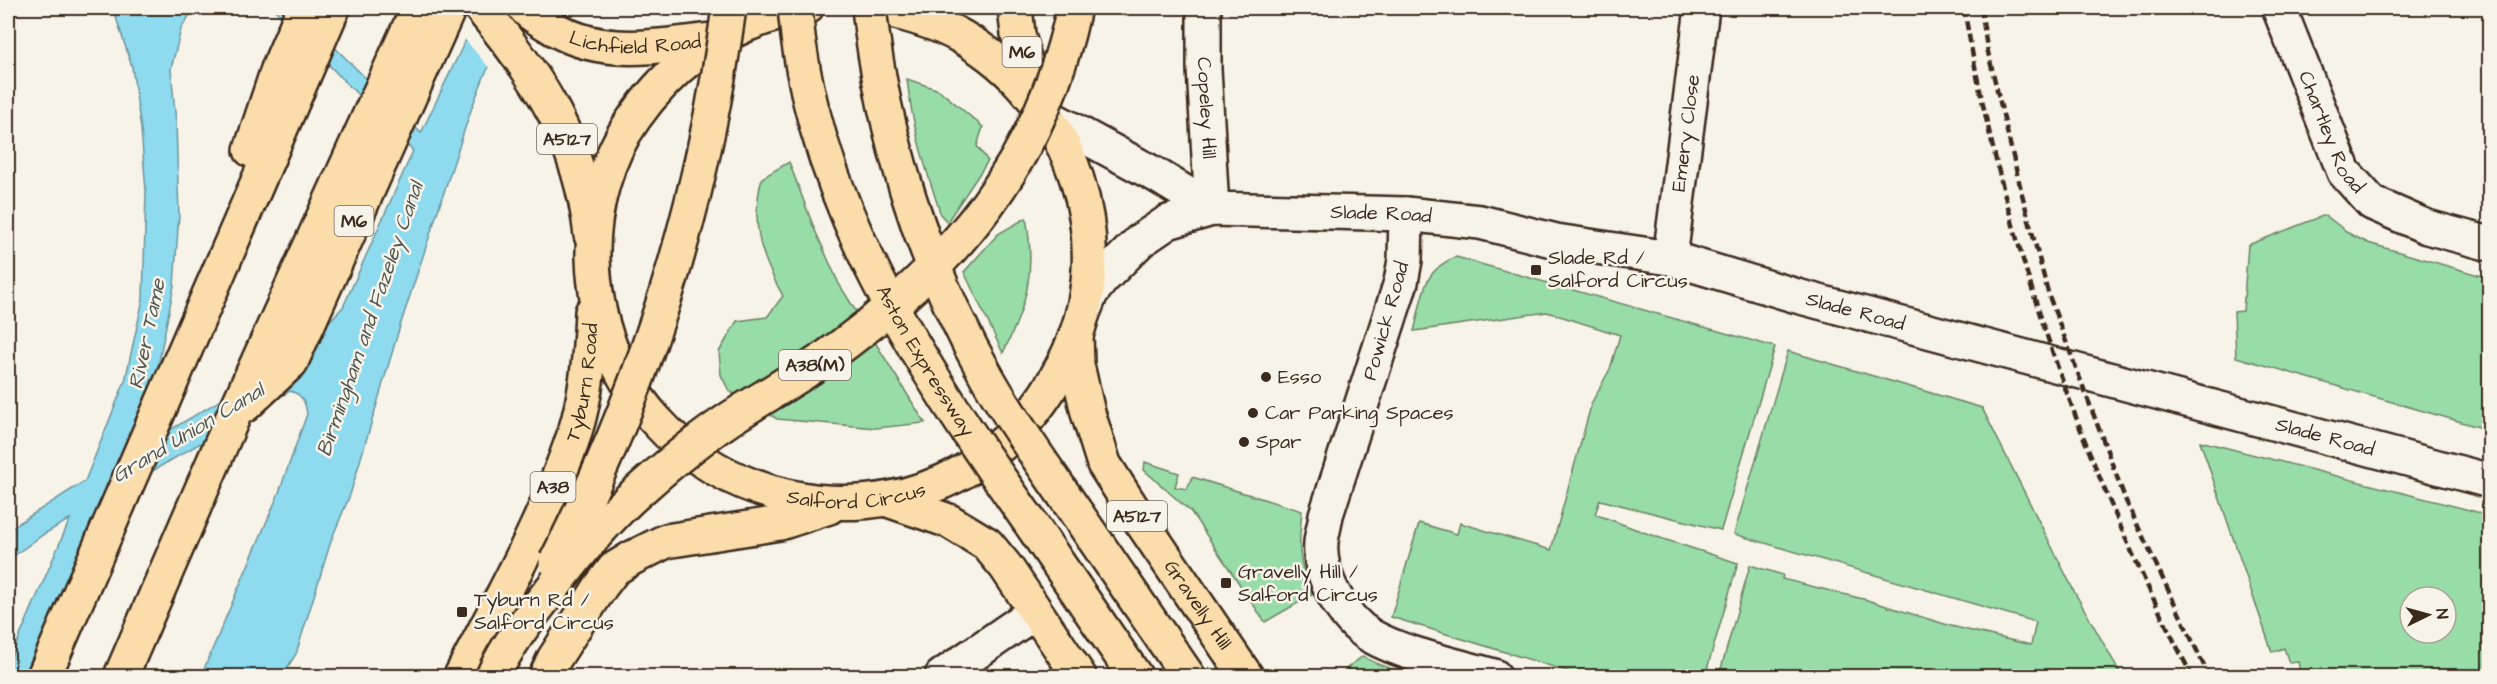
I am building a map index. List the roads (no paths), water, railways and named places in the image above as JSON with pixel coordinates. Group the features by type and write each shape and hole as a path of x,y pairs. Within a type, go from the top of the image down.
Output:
{"main road":[{"path":"211,293 242,177 278,69 304,8"},
{"path":"44,676 333,8"},
{"name":"M6","path":"121,676 233,417 418,8"},
{"name":"M6","path":"233,417 291,362 449,8"},
{"name":"A5127","path":"481,8 512,45 543,90 568,141 582,182 593,245"},
{"name":"A38(M)","path":"493,676 565,544 618,426 653,334 673,276 700,174 713,112 729,8"},
{"name":"Aston Expressway","path":"795,8 804,79 816,129 838,195 889,301 946,400 1135,676"},
{"name":"Salford Circus","path":"806,8 751,22 713,40 679,64 651,94 627,128 609,165 600,195 593,245 594,281 599,311 620,368 654,418 676,440 708,464 753,487 782,496 842,503 885,500 953,477 974,465 1012,435 1029,418 1050,389 1067,358 1079,325 1090,256 1088,226 1075,169 1064,142 1041,106 1004,67 962,37 934,23 905,13 878,8"},
{"path":"869,8 888,121 900,167 924,242 967,338 1008,412 1188,676"},
{"name":"M6","path":"1015,8 1017,34 1041,106"},
{"name":"A38(M)","path":"493,676 513,638 600,529 634,494 726,422 826,358 875,321 922,281 959,242 1000,188 1024,147 1051,88 1074,8"},
{"name":"Lichfield Road","path":"527,10 561,34 598,47 642,47 713,40"},
{"name":"Tyburn Road","path":"461,676 539,524 574,435 584,396 590,353 594,281"},
{"name":"Gravelly Hill","path":"1079,325 1077,365 1104,464 1246,676"},
{"path":"885,500 949,521 987,544 1006,567 1079,676"},
{"path":"546,676 601,586 614,569 632,558 666,541 780,523 842,503"}],"street":[{"name":"Copeley Hill","path":"1204,8 1203,59 1212,209"},
{"name":"Emery Close","path":"1670,258 1702,8"},
{"name":"Chartley Road","path":"2279,8 2344,172 2351,180 2372,203 2427,227 2490,244"},
{"name":"Slade Road","path":"1041,106 1212,209"},
{"name":"Slade Road","path":"1079,325 1091,293 1140,241 1168,222 1212,209 1407,214 1480,222 1556,242 1670,258 1820,302 2490,481"},
{"name":"Powick Road","path":"1407,214 1405,260 1401,282 1326,515 1321,544 1322,557 1332,593 1338,603 1365,632 1393,645 1494,676"},
{"path":"942,676 1035,612"}],"water":[{"path":"113,8 194,8 181,29 171,69 176,123 179,214 174,286 154,386 123,458 273,369 318,333 343,307 413,151 273,8 295,8 421,133 481,8 523,8 485,74 471,110 400,326 350,495 332,538 296,654 282,676 201,676 278,495 307,414 303,399 290,391 106,498 30,676 8,676 8,664 70,519 44,534 8,560 8,530 85,481 125,381 143,299 146,191 141,129 132,67"}],"railway":[{"path":"1964,8 2001,182 2052,351 2082,434 2116,516 2152,596 2192,676"},
{"path":"1981,8 1987,48 2049,296 2126,501 2209,676"}],"place":[{"name":"Slade Rd / Salford Circus","path":"1536,270"},
{"name":"Esso","path":"1266,377"},
{"name":"Car Parking Spaces","path":"1253,413"},
{"name":"Spar","path":"1244,442"},
{"name":"Gravelly Hill / Salford Circus","path":"1226,583"},
{"name":"Tyburn Rd / Salford Circus","path":"462,612"}],"water label":[{"name":"Birmingham and Fazeley Canal","path":"370,319"},
{"name":"River Tame","path":"147,334"},
{"name":"Grand Union Canal","path":"188,433"}]}
